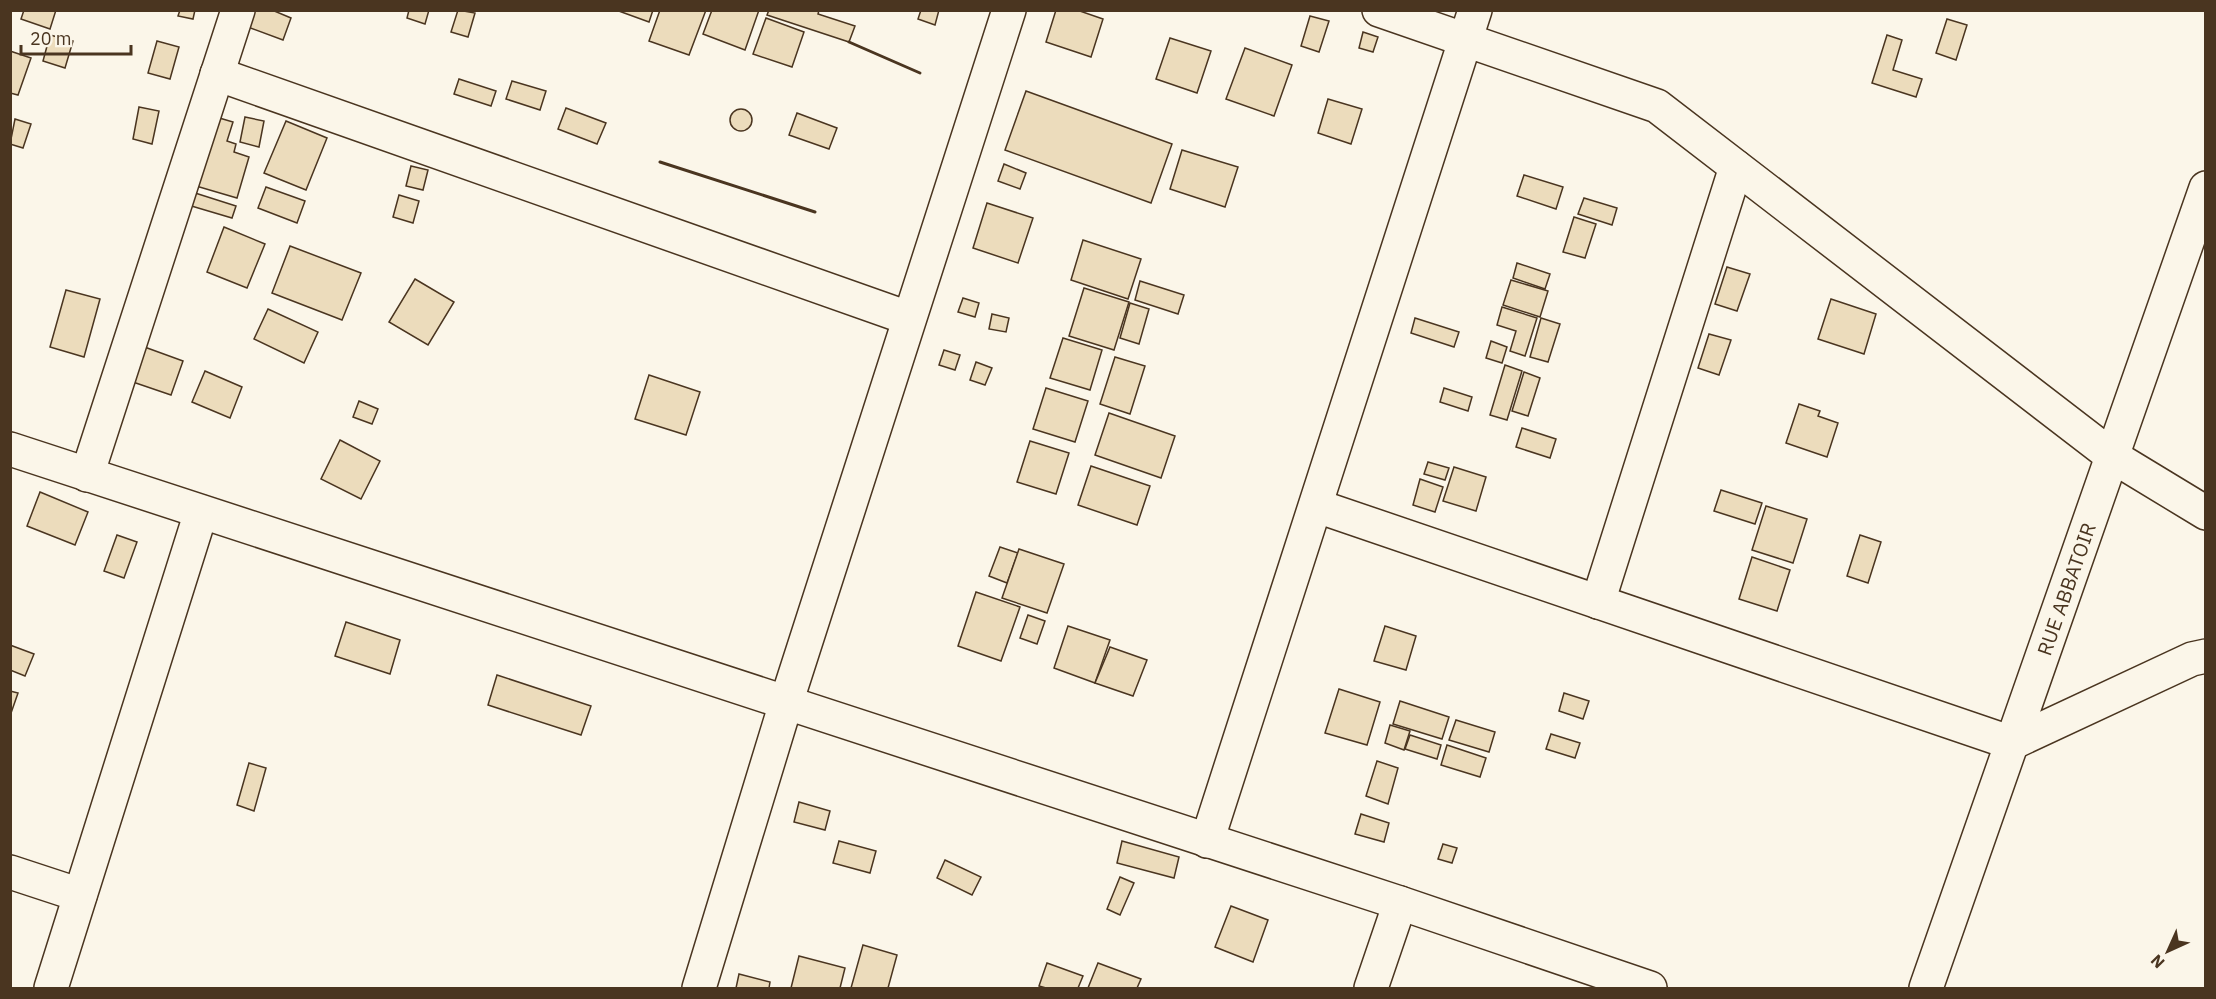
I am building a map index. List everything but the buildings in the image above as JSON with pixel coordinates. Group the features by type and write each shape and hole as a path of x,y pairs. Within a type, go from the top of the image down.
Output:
{"street":[{"path":"87,475 238,10"},
{"path":"699,988 786,703 908,318 1009,10"},
{"path":"1379,10 1470,25 1657,106 2112,456 2205,513"},
{"path":"1207,841 1317,506 1470,25"},
{"path":"218,74 908,318"},
{"path":"1598,602 1736,167"},
{"name":"RUE ABBATOIR","path":"1926,988 2205,188"},
{"path":"10,449 1400,903 1650,988"},
{"path":"1317,506 2012,743 2192,659 2205,656"},
{"path":"51,988 201,512"},
{"path":"10,872 80,895"},
{"path":"1371,988 1400,903"}],"wall":[{"path":"849,42 920,73"},
{"path":"660,162 815,212"}]}
